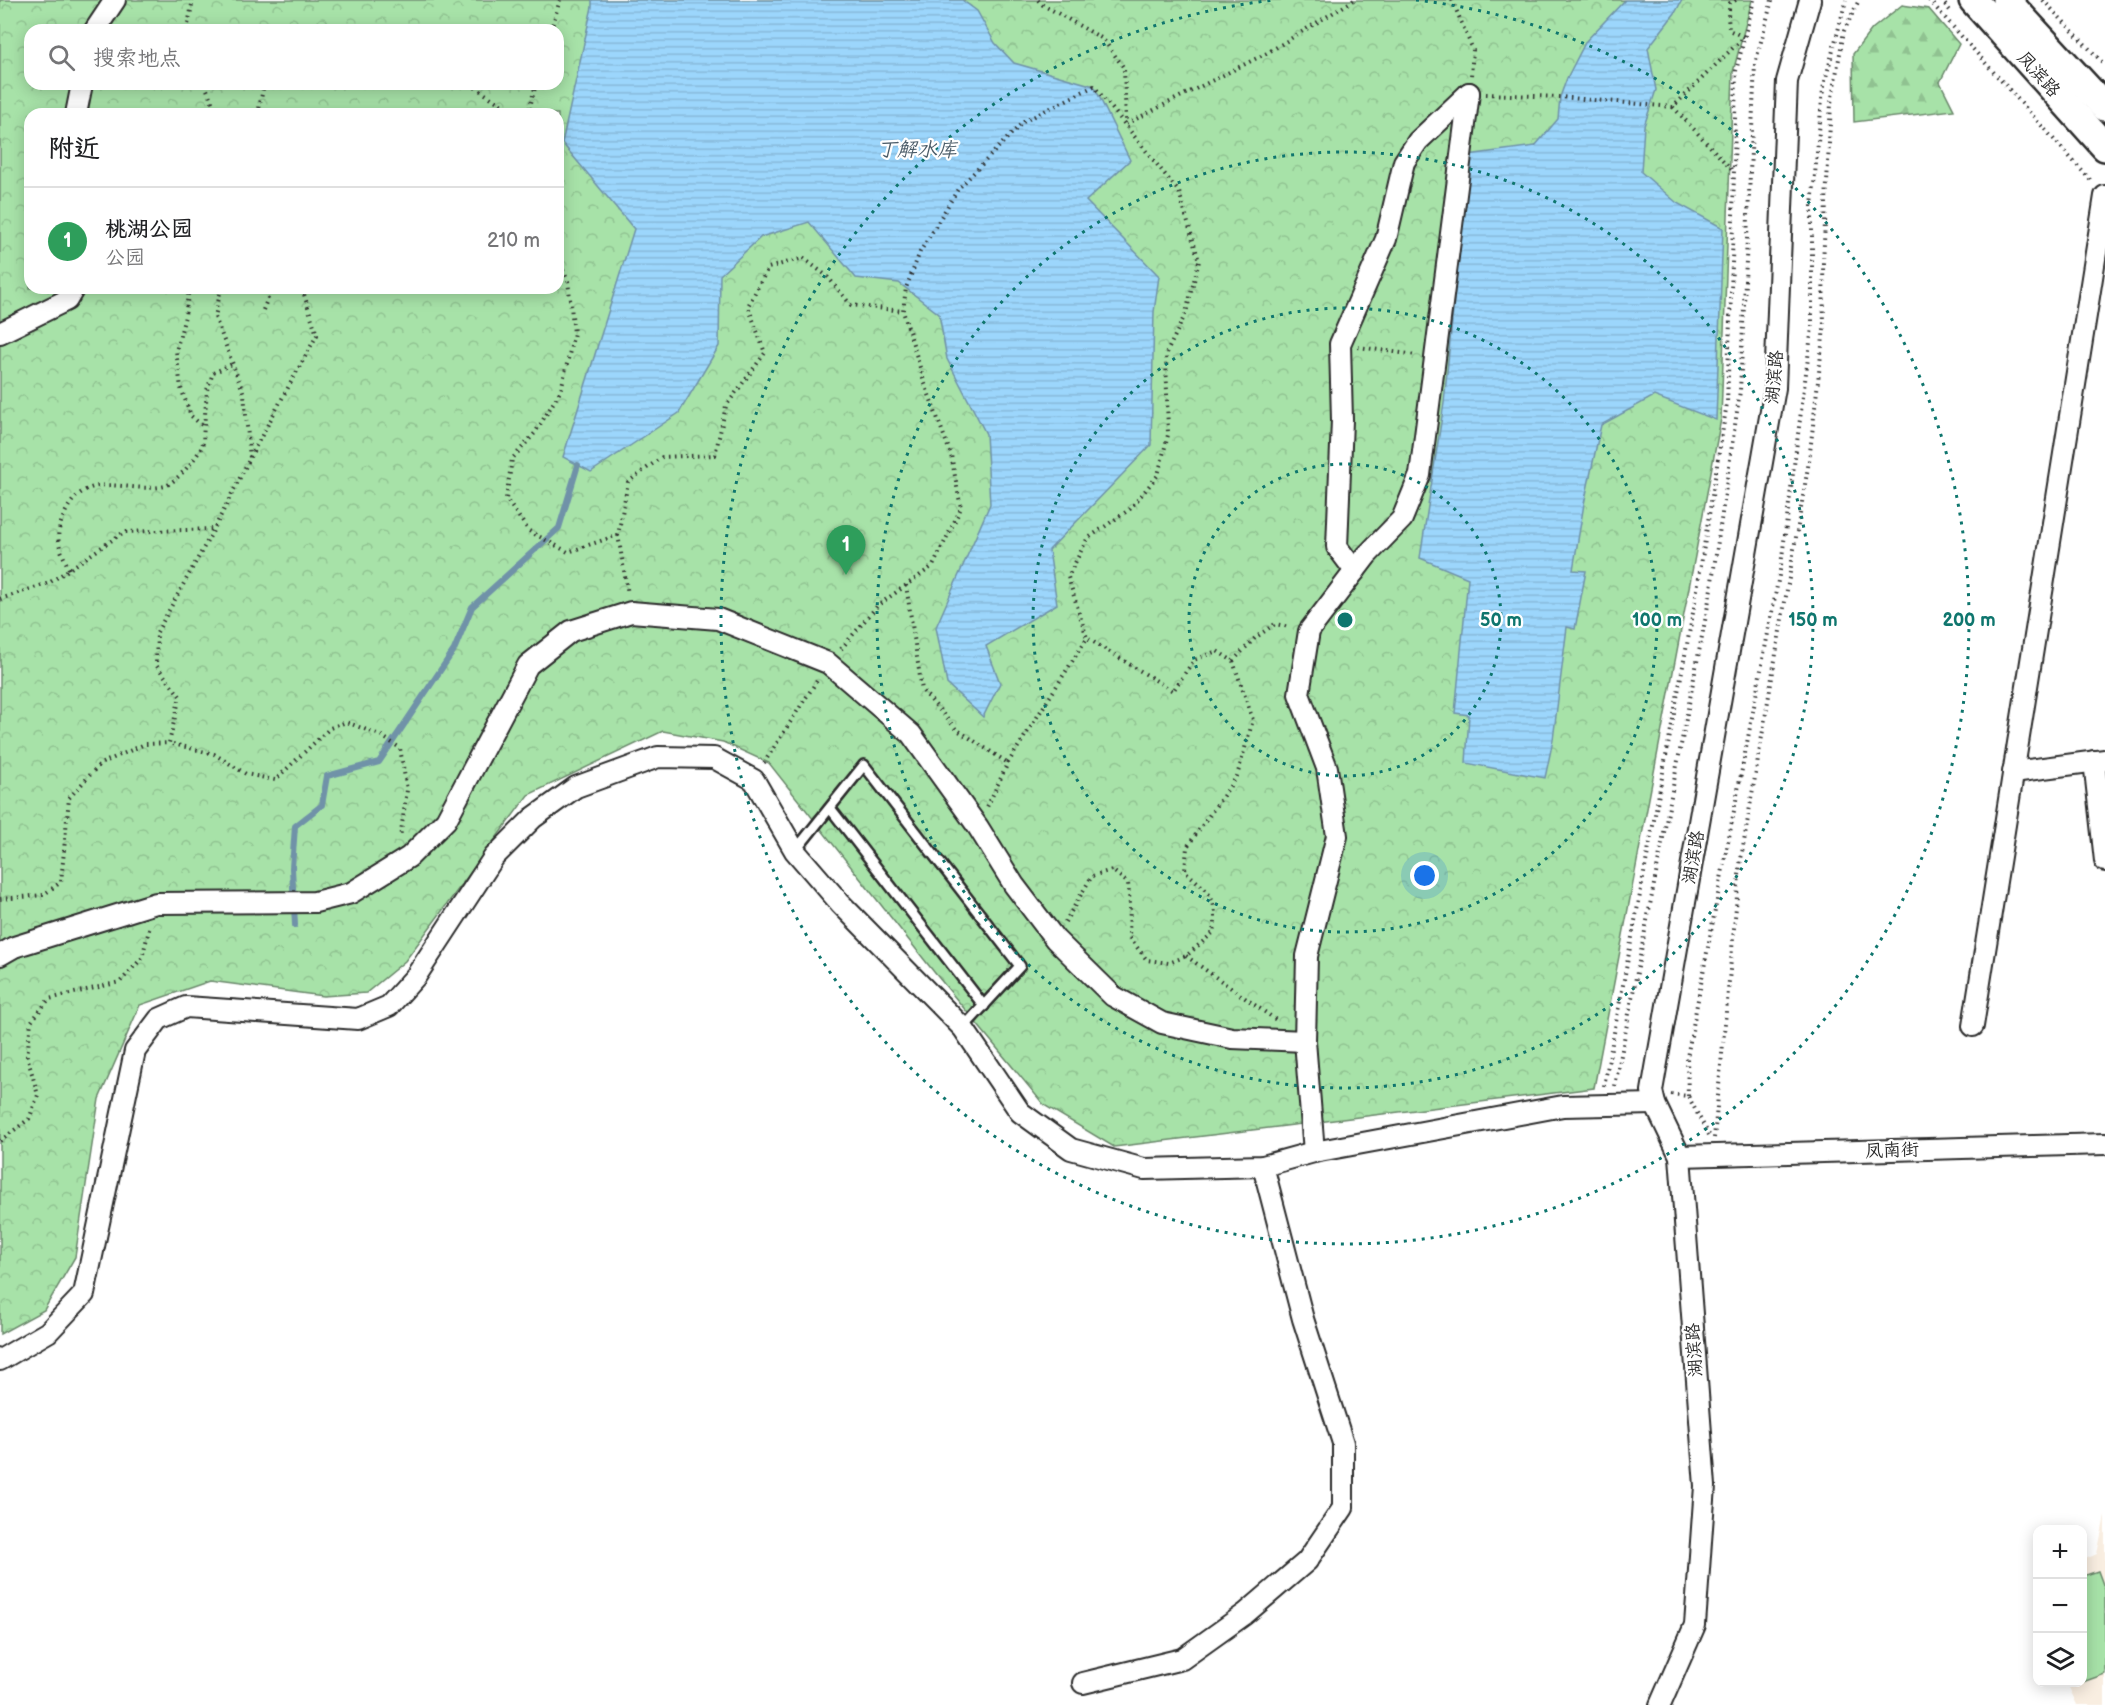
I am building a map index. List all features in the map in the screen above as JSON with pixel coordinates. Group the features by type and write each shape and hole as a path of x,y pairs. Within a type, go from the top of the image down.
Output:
{"street":[{"path":"100,24 115,0"},
{"name":"湖滨路","path":"1660,1705 1695,1625 1705,1486 1680,1156 1653,1098 1775,388 1787,81 1810,0"},
{"name":"凤滨路","path":"1973,0 2105,147"},
{"name":"凤滨路","path":"2006,0 2105,107"},
{"path":"77,108 81,90"},
{"path":"1355,571 1337,547 1342,420 1340,344 1386,239 1404,162 1418,141 1469,93"},
{"path":"1314,1152 1305,1041 1307,956 1337,836 1327,768 1299,694 1309,631 1367,555 1402,519 1420,475 1469,93"},
{"path":"1973,1026 2105,196"},
{"path":"0,333 67,300 70,294"},
{"path":"0,955 14,947 156,903 315,902 351,893 409,857 446,820 528,664 571,631 631,612 718,619 828,663 911,734 978,827 1014,885 1054,939 1113,996 1162,1023 1232,1038 1305,1041"},
{"path":"0,1360 48,1332 84,1294 135,1051 159,1019 186,1007 358,1019 389,1006 416,976 494,857 533,818 576,787 658,757 714,758 754,780 795,851 840,903 963,1028 1020,1112 1071,1149 1144,1169 1263,1166 1314,1152 1563,1106 1653,1098"},
{"path":"2013,772 2099,761 2105,861"},
{"name":"凤南街","path":"1680,1156 2105,1144"},
{"path":"1083,1683 1182,1659 1245,1614 1307,1561 1343,1508 1343,1443 1303,1319 1263,1166"}],"lane":[{"path":"795,851 864,765 1020,966 963,1028"},
{"path":"830,808 984,1006"}],"path":[{"path":"188,24 193,0"},
{"path":"553,24 560,0"},
{"path":"1038,0 1103,39 1124,68 1126,124"},
{"path":"1126,124 1267,53 1354,0"},
{"path":"1452,0 1473,50 1469,93 1560,97 1673,107 1734,172"},
{"path":"1736,0 1731,3 1728,16 1729,30 1744,37"},
{"path":"1688,1096 1653,1098 1603,1085 1695,602 1727,403 1736,71 1754,0"},
{"path":"1615,1087 1710,595 1740,391 1755,64 1772,0"},
{"path":"1846,0 1823,89 1812,206 1812,327 1781,565 1687,1057 1688,1096 1713,1143 1740,865 1810,450 1824,328 1823,263 1831,103 1844,31 1859,0"},
{"path":"1929,0 2105,196"},
{"path":"2043,0 2105,65"},
{"path":"1673,107 1744,37"},
{"path":"754,780 828,663 877,606 933,566 961,508 951,455 924,381 903,310 906,288 920,252 958,189 1023,122 1094,86 1179,192 1198,261 1186,313 1166,354 1168,435 1158,475 1130,509 1086,539 1068,577 1087,638 1173,691 1194,660 1218,651 1233,661 1253,720 1237,776 1187,847 1185,871 1207,890 1216,911 1214,932 1186,956 1169,963 1147,960 1129,937 1128,883 1112,870 1092,876 1054,939"},
{"path":"207,90 215,108"},
{"path":"259,108 263,90"},
{"path":"479,90 507,108"},
{"path":"530,108 534,90"},
{"path":"631,612 618,535 628,482 662,457 715,455 726,406 765,353 748,306 768,268 803,258 827,276 851,305 903,310"},
{"path":"564,272 568,281 574,333 561,390 535,433 512,459 506,499 529,531 568,552 618,535"},
{"path":"188,294 176,351 184,398 191,416 204,427"},
{"path":"220,294 215,317 244,394 250,458"},
{"path":"263,310 270,294"},
{"path":"169,743 180,696 156,665 157,632 317,335 304,294"},
{"path":"1340,344 1434,358"},
{"path":"69,569 57,543 62,519 72,499 93,487 114,484 145,488 167,486 191,463 202,446 207,390 213,373 232,364"},
{"path":"0,599 49,583 124,532 214,529"},
{"path":"906,585 922,690 956,729 1008,763"},
{"path":"1233,661 1255,638 1275,624 1309,631"},
{"path":"978,827 1008,763 1087,638"},
{"path":"0,898 43,895 61,882 69,798 100,764 145,744 169,743 214,754 246,774 275,780 330,728 346,722 380,735 400,748 407,790 399,837 409,857"},
{"path":"0,1141 29,1119 38,1095 27,1056 32,1022 49,999 120,982 142,958 156,903"},
{"path":"1186,956 1305,1041"}],"shaded area":[{"path":"2105,1516 2105,1705 2077,1705 2069,1687 2087,1687 2087,1558 2097,1554"}],"green space":[{"path":"0,0 1752,0 1733,72 1721,419 1594,1088 1114,1147 1044,1105 934,972 769,763 723,742 663,731 528,795 405,961 366,993 323,996 210,981 140,1005 99,1099 75,1257 44,1310 0,1334"},
{"path":"1902,5 1929,9 1959,44 1940,82 1954,110 1854,122 1853,54 1872,29"},
{"path":"2098,1571 2105,1590 2105,1674 2087,1681 2087,1579 2087,1575"}],"water":[{"name":"丁解水库","path":"592,0 962,0 977,11 995,43 1014,63 1094,86 1130,160 1086,201 1159,276 1154,312 1151,445 1049,550 1057,604 986,646 1000,683 983,717 947,684 936,627 990,504 986,434 947,359 939,314 899,283 856,278 809,222 761,237 720,275 719,346 679,413 591,472 563,457 634,229 564,145 564,134"},
{"path":"1625,0 1682,0 1675,13 1648,48 1656,90 1644,126 1641,172 1677,203 1723,228 1716,420 1654,396 1601,425 1573,570 1586,571 1575,629 1567,627 1553,740 1545,778 1466,763 1469,715 1455,713 1468,578 1420,558 1444,403 1468,155 1535,146 1558,119 1560,97 1586,41"}],"waterway":[{"path":"295,925 292,868 295,826 322,805 327,776 379,762 454,650 472,607 559,528 578,465"}],"place":[{"name":"桃湖公园","path":"846,575"}]}
